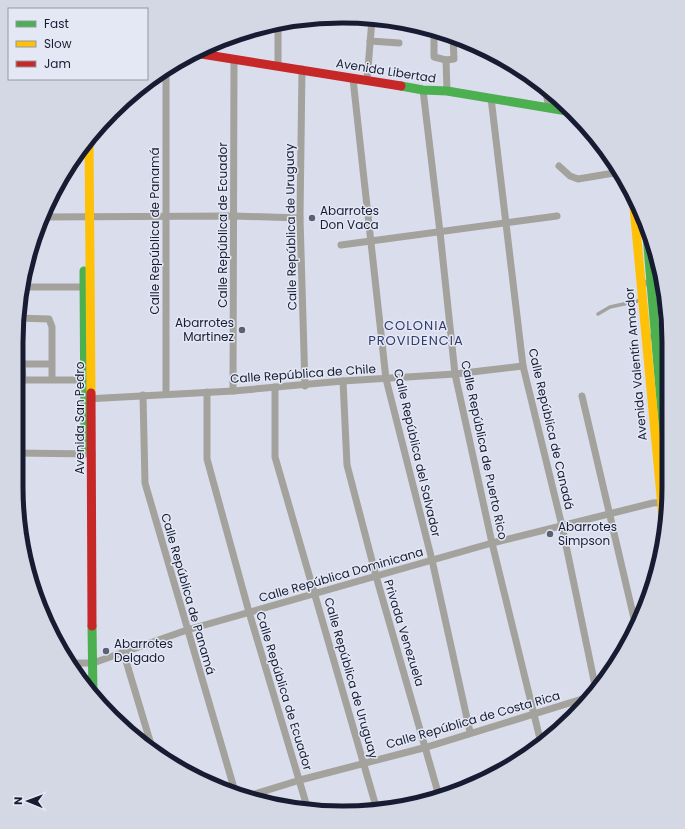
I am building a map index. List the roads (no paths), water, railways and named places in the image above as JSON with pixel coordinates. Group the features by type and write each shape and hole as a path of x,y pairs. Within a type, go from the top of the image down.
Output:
{"main road":[{"name":"Avenida Libertad","path":"204,54 278,65 423,90 447,91 560,109"},
{"name":"Avenida San Pedro","path":"86,216 89,148"},
{"name":"Avenida San Pedro","path":"83,156 86,216 87,380 92,685"},
{"name":"Avenida Valentín Amador","path":"642,231 641,283 651,394 662,451"},
{"name":"Avenida Valentín Amador","path":"645,240 652,282 662,372"},
{"name":"Avenida San Pedro","path":"89,681 91,663"}],"street":[{"path":"367,81 371,25"},
{"path":"278,30 278,65"},
{"path":"434,37 434,57 446,60 454,59 453,43"},
{"path":"370,41 399,43"},
{"name":"Calle República de Ecuador","path":"233,391 234,59"},
{"path":"446,60 447,91"},
{"name":"Calle República de Uruguay","path":"302,69 300,218 305,386"},
{"name":"Calle República de Panamá","path":"166,76 166,394"},
{"name":"Calle República del Salvador","path":"354,79 386,379 432,560 470,732"},
{"name":"Calle República de Puerto Rico","path":"423,90 455,374 492,543 540,738"},
{"path":"547,97 549,107"},
{"name":"Calle República de Canadá","path":"492,98 523,366 562,526 595,683"},
{"path":"559,166 570,176 578,179 613,173"},
{"path":"48,217 234,216 300,218"},
{"path":"341,245 557,216"},
{"path":"641,283 656,282"},
{"path":"28,286 87,287"},
{"path":"24,318 49,319 52,327 52,379"},
{"path":"646,336 662,336"},
{"path":"23,364 51,364"},
{"name":"Calle República de Chile","path":"88,398 305,386 344,381 455,374 523,366"},
{"path":"23,380 87,380"},
{"name":"Privada Venezuela","path":"344,381 347,465 376,576 438,791"},
{"name":"Calle República de Uruguay","path":"275,387 275,457 375,804"},
{"name":"Calle República de Ecuador","path":"207,392 208,459 249,612 306,804"},
{"path":"651,394 662,393"},
{"name":"Calle República de Panamá","path":"143,395 145,483 234,787"},
{"path":"582,396 634,618"},
{"path":"23,453 89,454"},
{"name":"Calle República Dominicana","path":"91,663 187,630 492,543 661,504"},
{"path":"123,652 150,741"},
{"path":"76,663 91,663"},
{"name":"Calle República de Costa Rica","path":"256,794 300,780 426,747 470,732 580,700"}],"lane":[{"path":"598,314 610,307 643,299"}],"place":[{"name":"Abarrotes Don Vaca","path":"312,218"},
{"name":"Abarrotes Martinez","path":"242,330"},
{"name":"Abarrotes Simpson","path":"550,534"},
{"name":"Abarrotes Delgado","path":"106,651"}],"district":[{"name":"COLONIA PROVIDENCIA","path":"416,332"}]}
